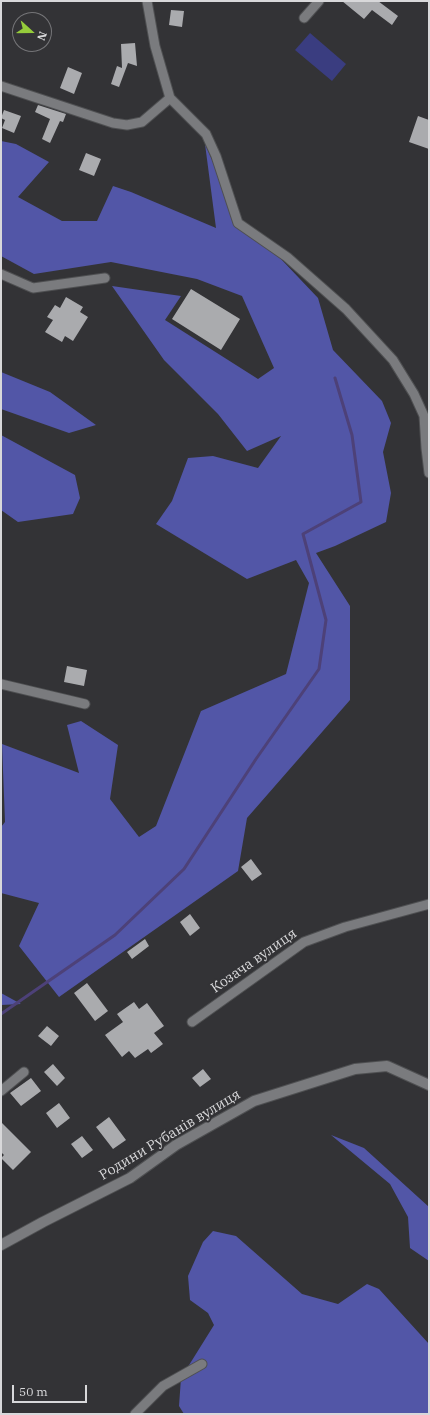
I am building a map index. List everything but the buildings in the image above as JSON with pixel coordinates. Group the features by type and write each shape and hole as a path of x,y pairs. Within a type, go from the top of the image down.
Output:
{"street":[{"path":"146,1 155,46 170,98 206,134 216,156 238,223 287,257 346,309 393,360 414,394 424,416 429,473"},
{"path":"304,18 319,1"},
{"path":"1,86 113,123 126,125 142,122 170,98"},
{"path":"1,274 33,288 105,278"},
{"path":"1,684 85,704"},
{"name":"Козача вулиця","path":"192,1022 304,942 345,927 429,904"},
{"name":"Родини Рубанів вулиця","path":"1,1245 130,1178 176,1146 254,1101 355,1069 387,1066 429,1085"},
{"path":"1,1091 24,1072"},
{"path":"135,1414 163,1386 202,1364"}],"shaded area":[{"path":"310,33 346,64 332,81 295,50"},
{"path":"1,141 16,144 49,162 18,197 62,221 97,221 113,186 131,192 216,228 205,144 243,230 280,258 318,298 333,350 382,401 391,423 383,452 391,493 386,522 335,546 316,553 350,606 350,700 247,818 238,871 59,997 19,946 39,903 1,893 1,827 5,822 2,744 79,773 67,725 81,721 118,745 110,799 139,837 156,826 201,711 286,674 309,583 296,560 247,579 156,524 172,501 188,458 213,456 258,468 281,436 247,451 218,414 164,360 112,286 181,296 165,320 258,379 274,368 242,296 197,279 111,262 34,274 1,256"},
{"path":"1,372 50,392 96,425 69,433 1,409"},
{"path":"1,435 75,475 80,498 73,514 18,522 1,510"},
{"path":"1,993 21,1004 1,1005"},
{"path":"331,1135 364,1148 429,1207 429,1261 410,1248 408,1217 390,1184"},
{"path":"213,1231 236,1236 302,1294 338,1304 367,1284 379,1289 429,1344 429,1414 184,1414 179,1406 181,1378 214,1325 208,1313 190,1300 188,1276 203,1242"}],"waterway":[{"path":"1,1014 115,935 184,869 256,759 319,669 326,620 303,534 361,502 352,435 335,378"}]}
